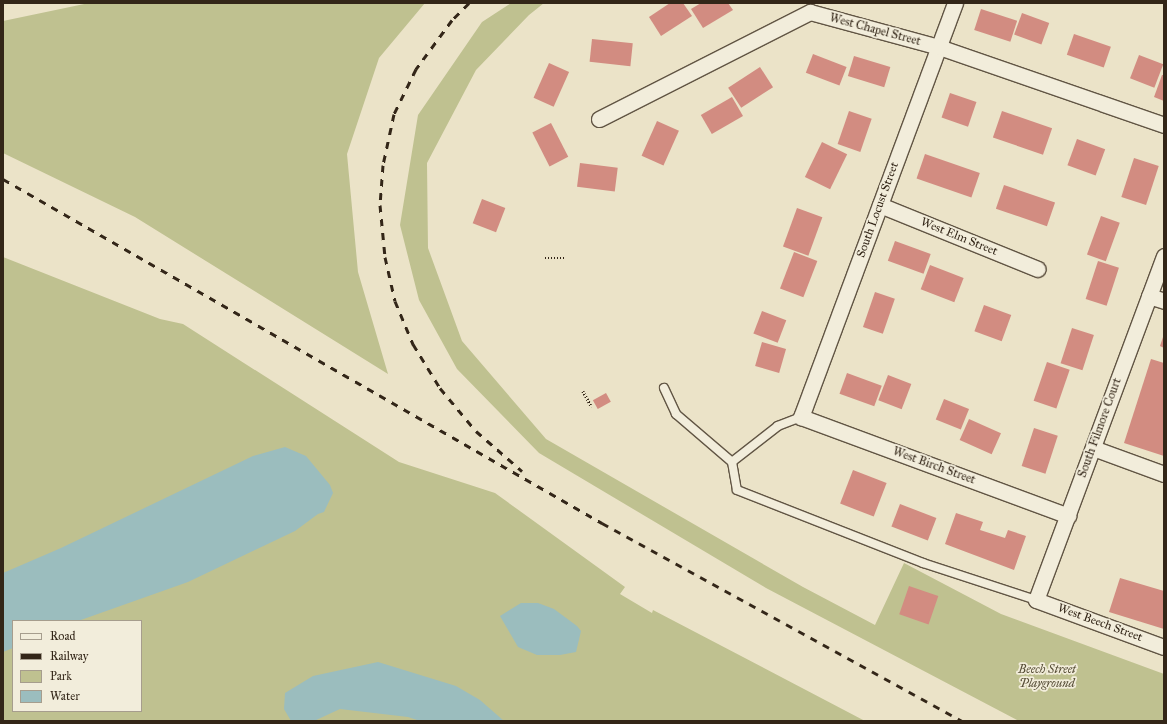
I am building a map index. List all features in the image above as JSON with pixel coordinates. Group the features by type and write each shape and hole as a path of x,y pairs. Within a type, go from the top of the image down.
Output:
{"street":[{"name":"South Locust Street","path":"801,417 955,3"},
{"name":"West Chapel Street","path":"599,119 810,12 939,47 1164,125"},
{"name":"West Elm Street","path":"880,205 1038,269"},
{"name":"South Filmore Court","path":"1036,600 1164,256"},
{"path":"1149,296 1164,301"},
{"name":"West Birch Street","path":"801,417 1068,516"},
{"path":"1093,448 1164,474"},
{"name":"West Beech Street","path":"1036,600 1164,647"}],"lane":[{"path":"664,388 676,414 732,462 737,490 923,563 1036,600"},
{"path":"732,462 778,426 801,417"}],"path":[{"path":"545,258 564,258"},
{"path":"583,392 592,407"}],"green space":[{"path":"89,3 425,3 379,58 347,154 358,272 388,374 135,217 3,153 3,21"},
{"name":"Beech Street Playground","path":"511,3 544,3 529,15 476,70 427,163 428,248 462,341 546,439 803,587 875,625 904,563 1001,614 1164,674 1164,721 1019,721 766,588 539,453 457,369 419,300 400,225 418,115 482,22"},
{"path":"3,257 160,319 183,324 399,462 495,493 625,587 620,594 652,613 653,610 865,721 3,721"}],"water":[{"path":"285,447 306,456 330,485 333,493 324,512 318,514 295,531 188,582 81,620 12,620 12,648 3,652 3,573 61,548 253,456"},
{"path":"521,603 538,603 554,609 577,626 581,631 576,652 560,655 537,655 518,647 500,616"},
{"path":"378,662 456,686 480,700 504,721 420,721 408,717 340,709 314,721 291,721 284,709 285,693 313,676"}],"building":[{"path":"670,3 683,3 692,16 661,36 649,17"},
{"path":"701,3 728,3 733,10 703,28 691,9"},
{"path":"981,9 1017,21 1010,42 974,30"},
{"path":"1022,13 1049,23 1041,45 1014,35"},
{"path":"1074,34 1111,47 1104,67 1067,55"},
{"path":"592,39 633,43 630,66 590,62"},
{"path":"813,54 847,67 839,86 806,73"},
{"path":"1139,55 1163,64 1154,88 1130,78"},
{"path":"854,56 890,67 884,87 848,76"},
{"path":"549,63 569,72 554,107 534,98"},
{"path":"760,67 773,87 741,108 728,88"},
{"path":"1162,75 1164,75 1164,101 1154,97"},
{"path":"950,93 976,102 968,127 942,118"},
{"path":"732,97 743,116 712,134 701,115"},
{"path":"849,111 872,119 860,152 838,144"},
{"path":"1002,111 1052,128 1043,155 993,137"},
{"path":"657,121 679,131 663,165 642,156"},
{"path":"551,123 568,157 550,166 532,133"},
{"path":"1077,139 1105,149 1096,176 1067,165"},
{"path":"822,142 847,154 830,189 805,177"},
{"path":"925,154 980,173 971,197 917,179"},
{"path":"1134,158 1159,166 1146,205 1121,197"},
{"path":"580,163 618,168 615,191 577,187"},
{"path":"1004,185 1055,203 1047,226 996,209"},
{"path":"482,199 505,208 496,232 473,223"},
{"path":"797,208 822,217 808,256 783,247"},
{"path":"1101,216 1120,223 1106,261 1087,255"},
{"path":"895,241 931,254 924,274 888,261"},
{"path":"794,252 817,261 803,297 780,288"},
{"path":"1098,261 1119,268 1107,306 1086,299"},
{"path":"930,265 964,278 954,302 921,289"},
{"path":"875,292 895,299 883,334 863,327"},
{"path":"984,305 1011,315 1002,341 974,331"},
{"path":"762,311 786,320 778,343 753,333"},
{"path":"1072,328 1094,335 1082,370 1061,363"},
{"path":"1164,334 1164,348 1160,346"},
{"path":"762,342 786,349 779,373 755,366"},
{"path":"1151,359 1164,363 1164,456 1124,443"},
{"path":"1047,362 1070,370 1056,409 1034,401"},
{"path":"847,373 882,386 874,406 839,394"},
{"path":"888,375 911,384 902,409 878,400"},
{"path":"606,393 611,402 598,409 593,400"},
{"path":"944,399 969,409 961,430 936,419"},
{"path":"969,419 1001,433 992,454 960,440"},
{"path":"1034,428 1058,436 1045,474 1022,466"},
{"path":"853,470 887,483 874,517 840,504"},
{"path":"900,504 936,518 928,540 891,526"},
{"path":"956,513 983,522 980,530 1005,538 1008,530 1026,536 1014,570 945,544"},
{"path":"1120,578 1164,591 1164,629 1109,612"},
{"path":"909,586 938,596 929,624 899,614"}],"railway":[{"path":"469,3 452,20 416,69 394,114 383,165 380,205 385,257 395,301 413,344 440,388 476,431 522,471"},
{"path":"3,179 602,523 962,721"}]}
